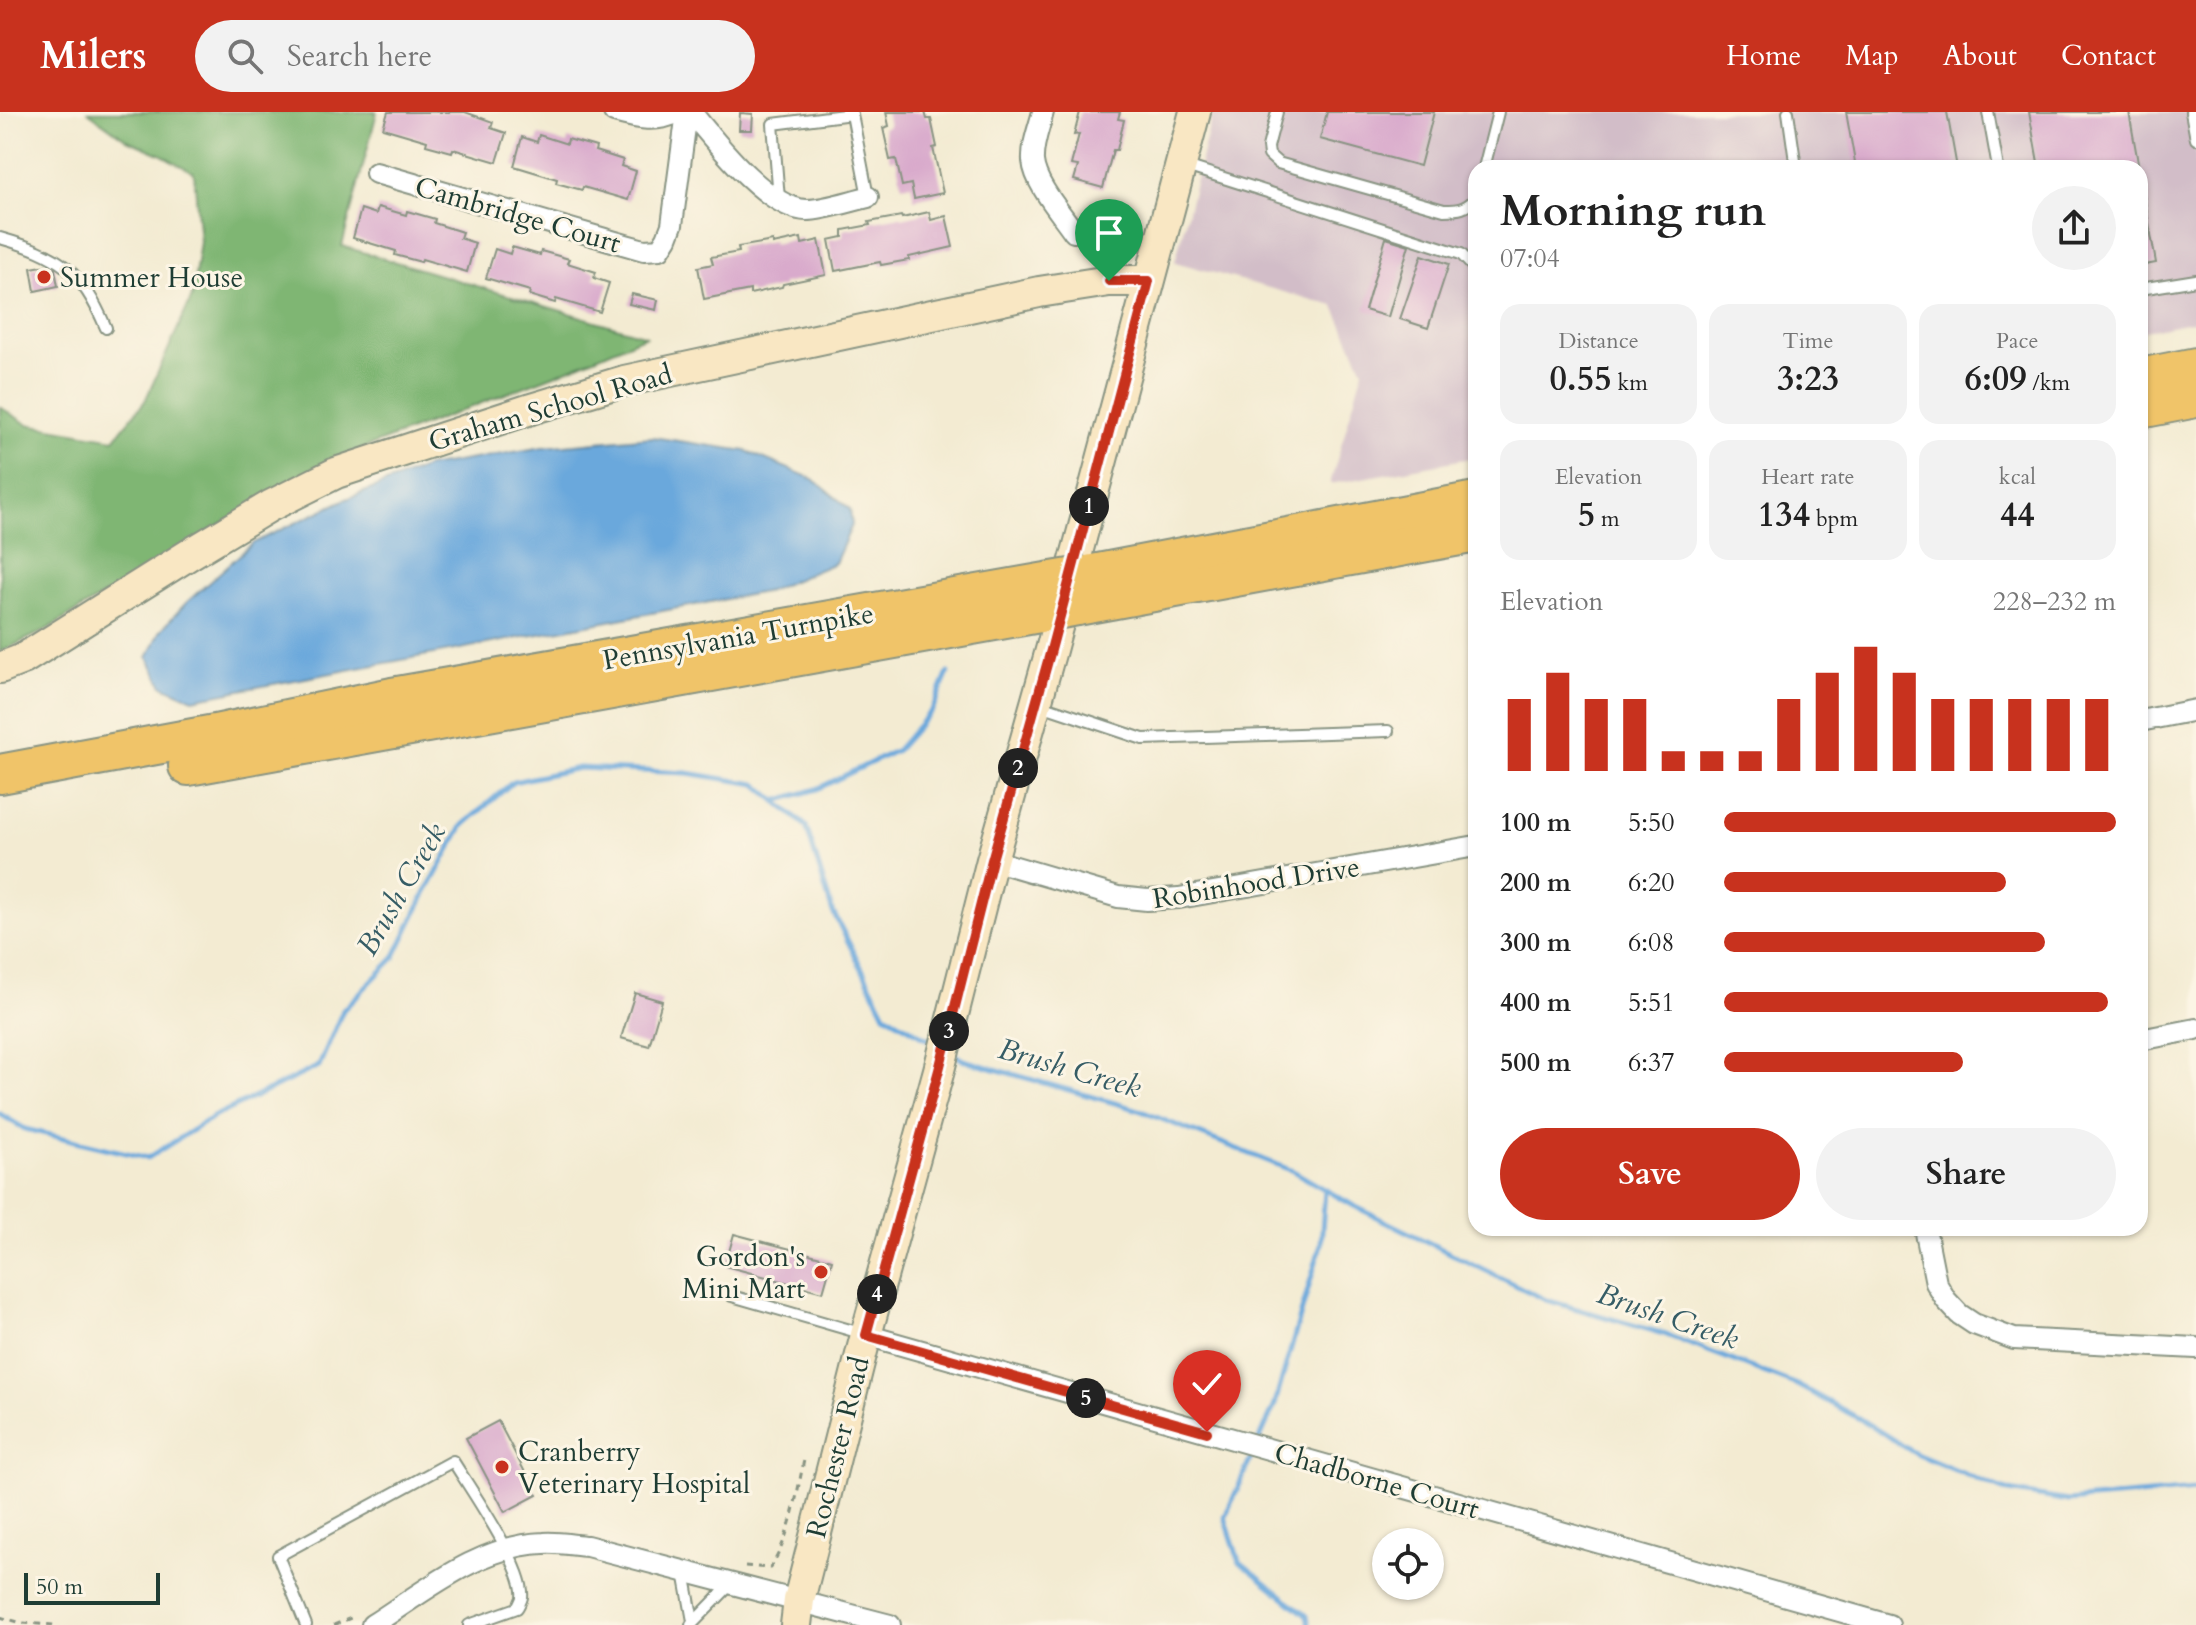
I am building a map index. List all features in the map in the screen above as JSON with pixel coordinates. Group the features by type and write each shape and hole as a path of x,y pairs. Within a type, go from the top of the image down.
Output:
{"highway":[{"path":"2148,376 2196,367"},
{"path":"2148,407 2196,398"},
{"name":"Pennsylvania Turnpike","path":"0,800 1066,593 1468,503"},
{"name":"Pennsylvania Turnpike","path":"0,774 392,697 1468,534"}],"street":[{"path":"614,112 657,120 679,112"},
{"path":"689,112 734,164 790,207 807,210 868,197"},
{"name":"Cambridge Court","path":"376,173 644,250 660,249 672,225 689,112"},
{"path":"1043,112 1034,146 1033,164 1046,192 1074,232"},
{"name":"Rochester Road","path":"798,1612 866,1335 1195,112"},
{"name":"Graham School Road","path":"0,668 23,659 270,506 351,467 624,381 1039,292 1109,281 1149,281"},
{"path":"2148,719 2196,710"},
{"name":"Robinhood Drive","path":"992,860 1118,897 1147,900 1179,898 1468,847"},
{"path":"2148,1038 2196,1029"},
{"path":"1927,1236 1936,1283 1946,1300 1974,1324 2014,1339 2196,1348"},
{"name":"Chadborne Court","path":"866,1335 1889,1625"},
{"path":"372,1625 464,1566 506,1549 544,1542 587,1546 733,1583 798,1612 890,1625"}],"lane":[{"path":"1277,112 1268,147 1269,155 1278,163 1444,210 1468,206"},
{"path":"1486,160 1498,112"},
{"path":"1788,112 1795,160"},
{"path":"1988,112 1997,160"},
{"path":"2191,112 2196,139"},
{"path":"779,201 773,124 852,114 868,197"},
{"path":"1181,164 1461,254 1468,261"},
{"path":"0,238 26,245 64,265 94,300 106,328"},
{"path":"2148,288 2196,280"},
{"path":"1036,703 1143,739 1388,731"},
{"path":"732,1296 866,1335"},
{"path":"306,1625 278,1556 453,1461 501,1537 520,1581 523,1598 517,1608 469,1625"},
{"path":"683,1570 692,1623"},
{"path":"692,1623 733,1583"}],"path":[{"path":"0,1617 22,1623 54,1625"}],"shaded area":[{"path":"1213,112 2196,112 2196,321 2148,330 2148,160 1468,160 1468,458 1330,484 1363,370 1334,306 1175,262"}],"green space":[{"path":"88,112 377,112 342,246 646,336 557,374 320,465 44,631 0,652 0,407 27,424 114,439 145,401 192,297 200,241 194,173 127,140"}],"water":[{"path":"652,437 746,451 813,479 850,509 852,525 835,563 769,591 193,699 163,686 148,657 161,630 186,603 253,543 344,500 427,467 543,447"}],"building":[{"path":"388,112 465,112 493,122 491,128 506,133 497,162 426,145 427,141 383,128"},
{"path":"886,112 925,112 927,119 931,119 937,147 933,148 943,193 914,199 911,184 902,186 896,159 890,160 883,128 889,126"},
{"path":"1080,112 1120,112 1118,119 1124,120 1103,188 1074,180 1078,166 1071,165 1079,134 1074,135"},
{"path":"1327,112 1434,112 1420,166 1320,139"},
{"path":"1846,112 1947,112 1956,160 1855,160"},
{"path":"2029,112 2129,112 2138,160 2038,160"},
{"path":"740,113 753,114 752,130 739,130"},
{"path":"539,135 567,144 568,139 596,147 595,151 623,160 621,166 636,171 628,200 556,183 557,179 514,166 522,137 537,142"},
{"path":"378,207 435,219 434,223 462,232 460,238 475,243 467,272 395,255 396,251 353,238 361,209 376,214"},
{"path":"929,212 931,220 946,216 953,247 909,257 909,260 835,271 829,240 843,237 843,230 870,225 869,222"},
{"path":"2148,217 2156,263 2148,264"},
{"path":"801,238 802,244 819,240 826,275 750,294 750,290 704,299 698,267 713,264 711,257 739,252 738,247"},
{"path":"1386,238 1409,245 1388,317 1365,310"},
{"path":"512,247 569,259 567,263 596,272 594,278 609,283 600,312 556,299 555,303 529,295 530,291 486,278 495,249 510,254"},
{"path":"1422,255 1449,264 1428,328 1400,319"},
{"name":"Summer House","path":"54,264 58,286 35,291 31,268"},
{"path":"632,294 658,300 656,310 629,304"},
{"path":"635,993 662,1001 649,1046 621,1038"},
{"path":"734,1234 832,1260 823,1292 725,1266"},
{"name":"Cranberry Veterinary Hospital","path":"498,1421 537,1495 505,1512 466,1438"}],"waterway":[{"path":"776,801 817,789 897,750 932,710 948,673"},
{"name":"Brush Creek","path":"0,1114 25,1129 148,1158 213,1117 319,1066 343,1010 394,958 463,825 513,782 579,768 687,773 756,784 806,826 832,910 885,1014 935,1043"},
{"name":"Brush Creek","path":"954,1054 963,1060 1136,1109 1293,1171 1354,1206 1546,1300 1661,1333 1797,1385 1916,1454 2003,1490 2068,1501 2196,1490"},
{"path":"1258,1442 1274,1407 1321,1244 1325,1190"},
{"path":"1254,1451 1225,1517 1239,1561 1307,1616 1309,1625"}],"place":[{"name":"Summer House","path":"44,277"},
{"name":"Gordon's Mini Mart","path":"821,1272"},
{"name":"Cranberry Veterinary Hospital","path":"502,1467"}],"route":[{"path":"1109,281 1149,281 866,1335 1207,1432"}]}
